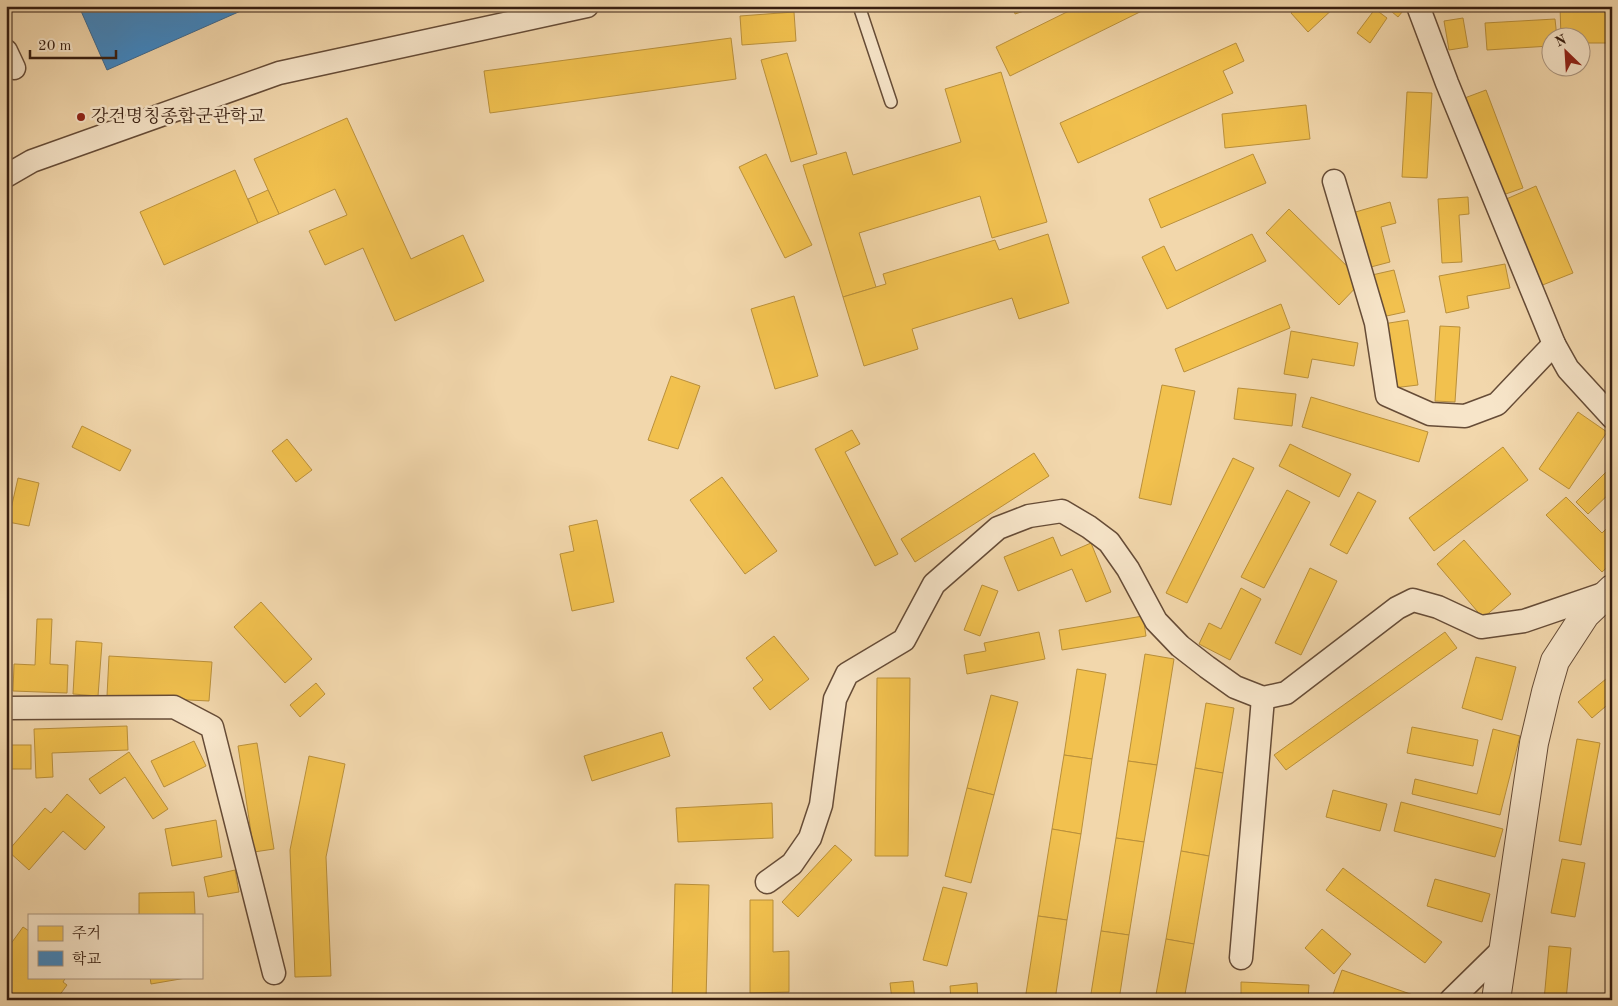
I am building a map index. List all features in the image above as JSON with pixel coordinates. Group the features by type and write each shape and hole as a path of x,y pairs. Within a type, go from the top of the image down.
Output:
{"street":[{"path":"6,176 32,161 279,73 587,6"},
{"path":"1418,6 1447,83 1554,344 1568,369 1612,417"},
{"path":"1334,181 1376,323 1387,395 1430,414 1466,416 1497,404 1554,344"},
{"path":"767,882 792,864 810,838 821,805 835,699 847,674 904,640 934,584 998,528 1029,516 1062,511 1090,527 1109,542 1128,569 1156,621 1180,646 1235,686 1263,698 1286,693 1397,608 1413,600 1438,607 1481,627 1524,621 1610,591"},
{"path":"1496,1000 1534,744 1546,692 1555,661 1585,614 1610,591"},
{"path":"1241,958 1263,698"},
{"path":"6,708 174,707 212,727 274,973"},
{"path":"1451,1000 1504,948"}],"lane":[{"path":"859,6 891,102"}],"building: 주거":[{"path":"1013,6 1039,6 1015,14"},
{"path":"1079,6 1152,6 1010,76 996,47"},
{"path":"1298,6 1336,6 1308,32 1291,13"},
{"path":"1385,6 1407,6 1398,17"},
{"path":"1560,6 1612,6 1612,43 1590,43 1590,28 1561,28"},
{"path":"1375,9 1387,18 1370,43 1357,33"},
{"path":"794,12 796,41 742,45 740,16"},
{"path":"1463,18 1468,47 1449,50 1444,21"},
{"path":"1555,19 1556,28 1540,28 1540,47 1487,50 1485,23"},
{"path":"731,38 736,79 490,113 484,71"},
{"path":"1236,43 1244,61 1223,71 1233,93 1078,163 1060,123"},
{"path":"787,53 817,154 791,162 761,60"},
{"path":"1001,72 1047,222 992,238 980,196 859,233 876,287 843,297 803,165 846,152 853,175 961,142 945,89"},
{"path":"1486,90 1523,188 1500,196 1462,99"},
{"path":"1407,92 1432,93 1427,178 1402,177"},
{"path":"1306,105 1310,139 1225,148 1222,114"},
{"path":"347,118 411,259 463,235 484,281 395,321 363,248 325,265 309,231 347,215 335,189 279,214 254,159"},
{"path":"766,154 812,245 785,258 739,167"},
{"path":"1253,154 1266,183 1161,228 1149,199"},
{"path":"235,170 258,223 164,265 140,212"},
{"path":"1536,186 1573,273 1540,286 1504,200"},
{"path":"268,190 279,214 258,223 248,199"},
{"path":"1468,197 1469,214 1459,215 1462,262 1442,263 1438,199"},
{"path":"1390,202 1396,223 1381,227 1390,262 1367,268 1352,213"},
{"path":"1289,209 1362,281 1339,305 1266,233"},
{"path":"1048,234 1069,303 1019,319 1012,298 912,329 918,349 864,366 843,297 886,284 883,274 995,240 999,250"},
{"path":"1252,234 1266,261 1167,309 1142,257 1164,246 1176,271"},
{"path":"1505,264 1510,288 1467,296 1469,308 1446,313 1439,276"},
{"path":"1394,270 1405,312 1382,317 1372,275"},
{"path":"794,296 818,376 775,389 751,309"},
{"path":"1281,304 1290,328 1184,372 1175,349"},
{"path":"1408,320 1418,385 1393,388 1383,324"},
{"path":"1440,326 1460,327 1455,402 1435,401"},
{"path":"1291,331 1358,343 1354,366 1312,359 1308,378 1284,374"},
{"path":"671,376 700,386 678,449 648,440"},
{"path":"1162,385 1195,391 1171,505 1139,498"},
{"path":"1238,388 1296,394 1292,426 1234,419"},
{"path":"1311,397 1428,432 1419,462 1302,427"},
{"path":"1578,412 1607,432 1569,489 1539,469"},
{"path":"82,426 131,450 120,471 72,447"},
{"path":"852,430 860,444 845,452 898,554 875,566 815,449"},
{"path":"287,439 312,470 296,482 272,451"},
{"path":"1290,444 1351,474 1339,497 1279,466"},
{"path":"1503,447 1528,480 1434,551 1409,518"},
{"path":"1034,453 1049,476 915,562 901,539"},
{"path":"1233,458 1254,468 1187,603 1166,593"},
{"path":"1612,466 1612,491 1588,514 1576,502"},
{"path":"722,477 777,551 745,574 690,500"},
{"path":"18,478 39,483 29,526 8,522"},
{"path":"1287,490 1310,502 1264,588 1241,577"},
{"path":"1358,492 1376,501 1347,554 1330,545"},
{"path":"1566,497 1602,533 1612,523 1612,563 1602,572 1546,515"},
{"path":"597,520 614,602 572,611 560,554 574,551 569,526"},
{"path":"1053,537 1061,556 1091,543 1111,592 1086,602 1072,569 1018,591 1004,557"},
{"path":"1464,540 1511,594 1483,618 1437,564"},
{"path":"1310,568 1337,581 1301,655 1275,643"},
{"path":"982,585 998,591 980,636 964,630"},
{"path":"1241,588 1261,599 1230,660 1199,644 1209,623 1221,629"},
{"path":"261,602 312,659 285,683 234,627"},
{"path":"1143,616 1146,636 1062,650 1059,630"},
{"path":"37,619 52,619 50,664 68,665 67,693 13,691 14,664 35,665"},
{"path":"1039,632 1045,659 967,674 964,655 986,651 984,643"},
{"path":"1445,632 1457,648 1286,770 1274,755"},
{"path":"774,636 809,679 770,710 753,688 763,680 746,658"},
{"path":"76,641 102,643 98,696 73,694"},
{"path":"1145,654 1174,659 1157,765 1128,761"},
{"path":"109,656 212,662 209,701 107,696"},
{"path":"1476,657 1516,667 1502,720 1462,708"},
{"path":"1077,669 1106,674 1092,759 1064,755"},
{"path":"1612,674 1612,701 1592,718 1578,702"},
{"path":"877,678 910,678 908,856 875,856"},
{"path":"316,683 325,694 300,717 290,705"},
{"path":"991,695 1018,702 994,795 967,788"},
{"path":"1206,703 1234,708 1223,773 1195,768"},
{"path":"127,726 128,750 52,753 53,777 36,778 34,729"},
{"path":"1412,727 1478,740 1473,766 1407,753"},
{"path":"1493,729 1520,736 1500,815 1412,794 1415,779 1477,794"},
{"path":"662,732 670,756 592,781 584,756"},
{"path":"1577,739 1600,743 1581,845 1559,841"},
{"path":"194,741 206,766 164,787 151,761"},
{"path":"257,743 274,849 254,852 238,746"},
{"path":"6,745 31,745 31,769 6,769"},
{"path":"129,752 168,809 153,819 125,777 100,794 89,779"},
{"path":"1064,755 1092,759 1081,834 1052,829"},
{"path":"309,756 345,764 326,857 331,976 295,977 290,850"},
{"path":"1128,761 1157,765 1144,842 1116,838"},
{"path":"1195,768 1223,773 1209,856 1181,851"},
{"path":"967,788 994,795 971,883 945,876"},
{"path":"1333,790 1387,804 1380,831 1326,817"},
{"path":"67,794 105,827 85,850 63,831 29,870 8,851 45,808 51,813"},
{"path":"1401,802 1503,829 1495,857 1394,831"},
{"path":"772,803 773,838 678,842 676,808"},
{"path":"216,820 222,857 172,866 165,829"},
{"path":"1052,829 1081,834 1067,920 1038,916"},
{"path":"1116,838 1144,842 1129,935 1101,931"},
{"path":"835,845 852,860 798,917 782,902"},
{"path":"1181,851 1209,856 1194,944 1166,939"},
{"path":"1562,859 1585,863 1575,917 1551,913"},
{"path":"1343,868 1442,942 1425,963 1326,890"},
{"path":"235,870 239,892 208,897 204,877"},
{"path":"1435,879 1490,894 1482,922 1427,906"},
{"path":"675,884 709,885 706,1000 672,1000"},
{"path":"943,887 967,893 947,966 923,960"},
{"path":"194,892 195,914 139,914 139,893"},
{"path":"750,900 773,900 773,952 789,951 789,992 750,993"},
{"path":"1038,916 1067,920 1055,1000 1025,1000"},
{"path":"23,927 28,930 28,978 65,978 63,982 67,985 56,1000 6,1000 6,942 10,945"},
{"path":"1322,929 1351,954 1334,974 1305,948"},
{"path":"1101,931 1129,935 1119,1000 1090,1000"},
{"path":"1166,939 1194,944 1184,1000 1155,1000"},
{"path":"1549,946 1571,948 1566,1000 1544,1000"},
{"path":"1342,970 1416,996 1415,1000 1331,1000"},
{"path":"150,978 186,978 151,984"},
{"path":"913,981 915,1000 892,1000 890,983"},
{"path":"1241,982 1309,985 1308,1000 1241,1000"},
{"path":"977,983 978,1000 951,1000 950,986"}],"building: 학교":[{"path":"91,6 252,6 107,70 81,11"}],"place":[{"name":"강건명칭종합군관학교","path":"81,117"}]}
